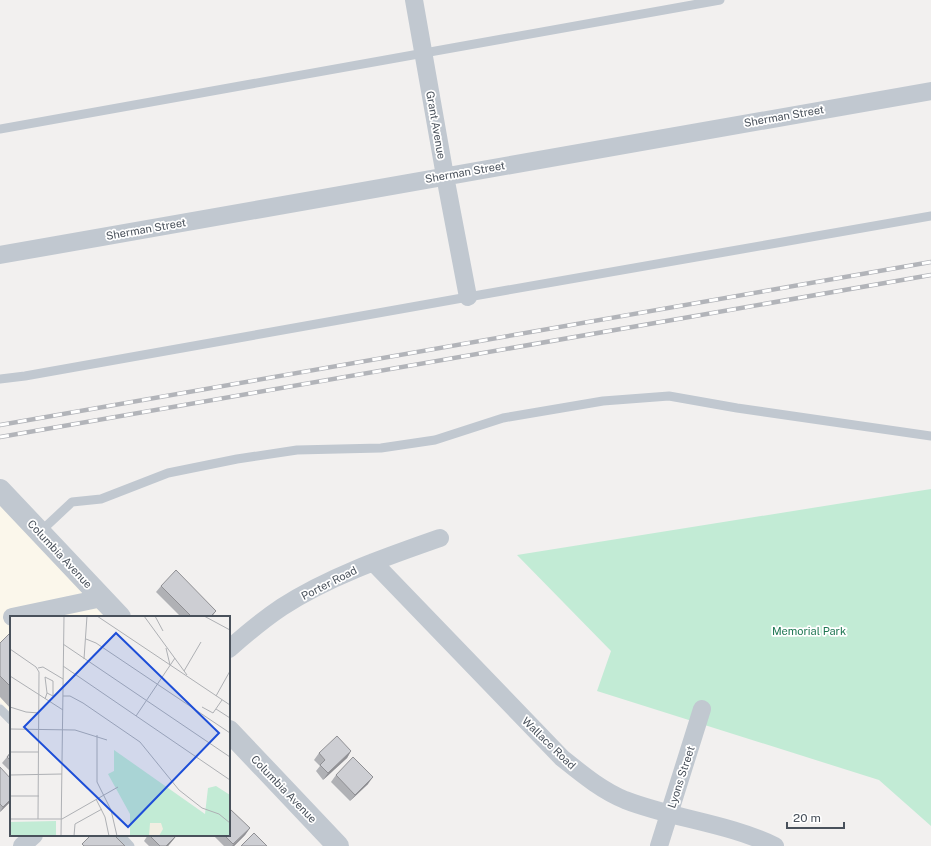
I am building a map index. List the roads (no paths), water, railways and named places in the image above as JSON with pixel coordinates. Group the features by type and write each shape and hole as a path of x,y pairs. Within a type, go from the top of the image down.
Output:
{"street":[{"name":"Grant Avenue","path":"414,0 468,297"},
{"name":"Sherman Street","path":"0,255 931,90"},
{"name":"Columbia Avenue","path":"0,490 119,616"},
{"name":"Porter Road","path":"230,648 282,607 327,582 373,562 440,538"},
{"name":"Wallace Road","path":"373,562 562,758 587,778 605,790 626,800 669,813 722,826 775,846"},
{"path":"16,616 102,598"},
{"path":"0,619 10,617"},
{"name":"Lyons Street","path":"659,846 702,709"},
{"name":"Columbia Avenue","path":"230,733 338,846"},
{"path":"22,846 33,836"}],"lane":[{"path":"0,129 720,0"},
{"path":"0,379 26,376 931,216"},
{"path":"40,532 72,502 101,499 168,473 237,459 297,450 381,448 435,440 503,418 603,401 669,396 738,408 931,436"},
{"path":"121,836 130,846"}],"railway":[{"path":"0,425 931,262"},
{"path":"0,437 931,275"}],"park label":[{"name":"Memorial Park","path":"809,631"}]}
